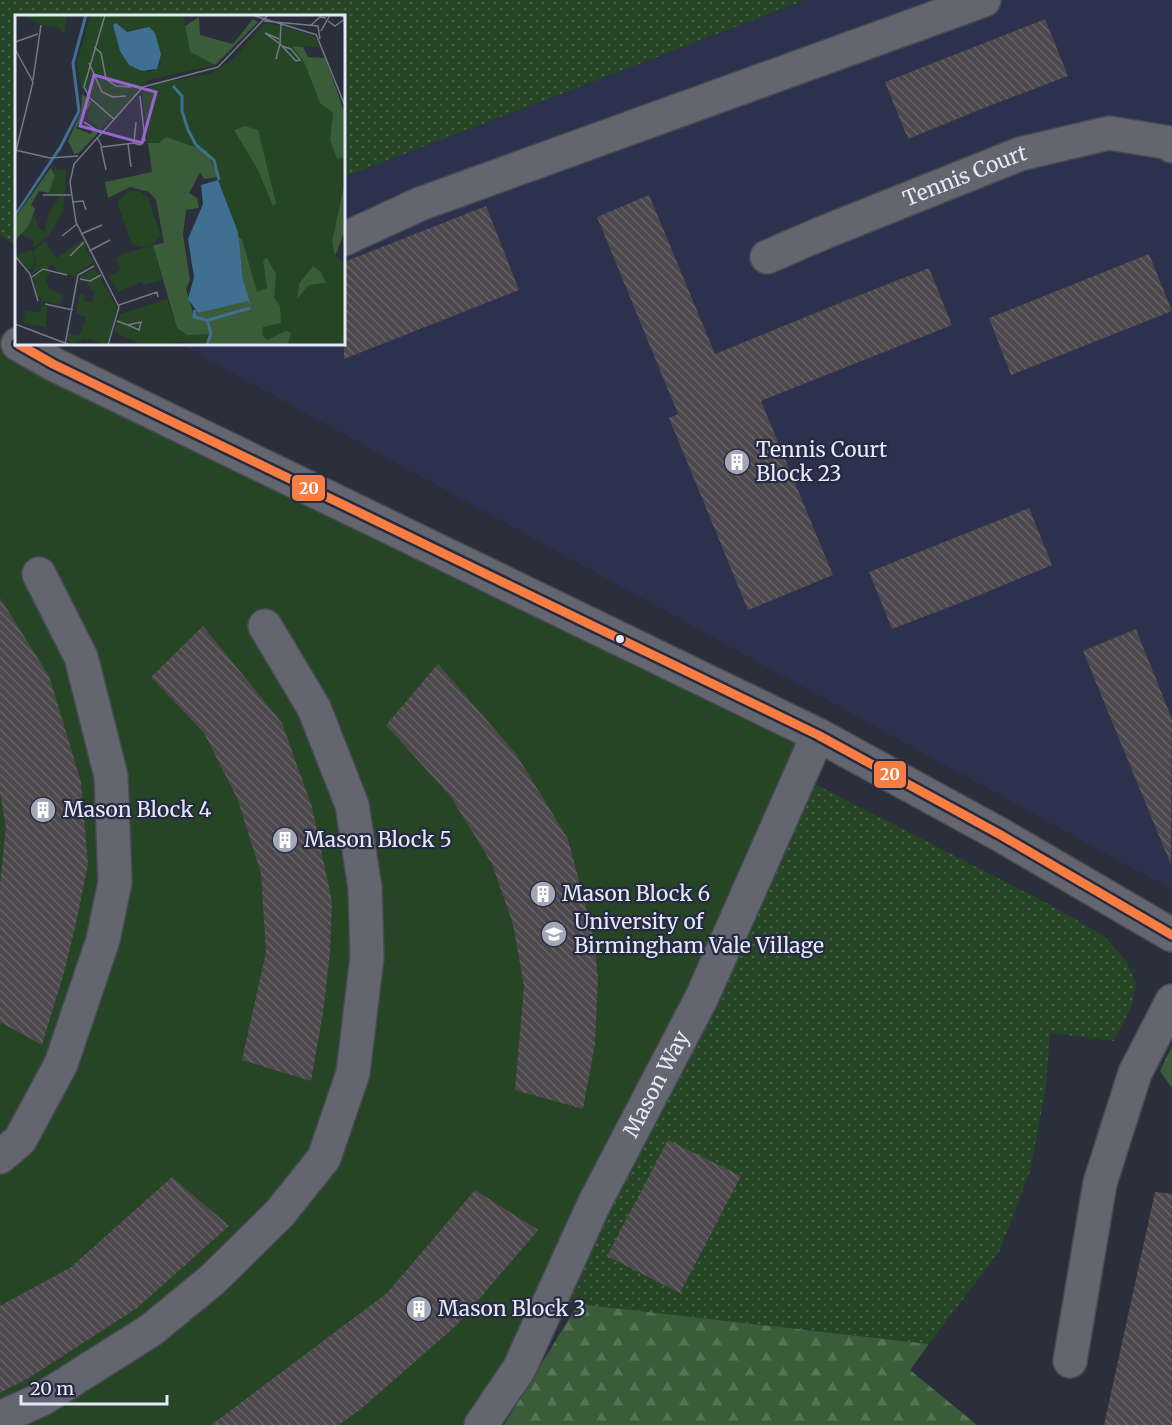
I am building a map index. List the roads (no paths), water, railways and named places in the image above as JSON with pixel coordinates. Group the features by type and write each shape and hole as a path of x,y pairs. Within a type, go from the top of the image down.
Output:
{"street":[{"path":"345,239 420,204 984,0"},
{"name":"Tennis Court","path":"767,257 1020,154 1109,133 1165,142 1172,146"},
{"path":"0,333 15,342"},
{"path":"20,345 53,364 818,735 999,834 1172,935"},
{"path":"0,1157 20,1140 61,1064 103,940 115,882 111,776 81,657 39,574"},
{"path":"0,1418 42,1399 151,1330 212,1280 280,1213 324,1158 353,1073 367,957 365,888 352,806 314,708 265,626"},
{"name":"Mason Way","path":"481,1425 519,1369 594,1204 702,997 818,735"},
{"path":"1070,1361 1100,1183 1136,1073 1172,1001"}],"place":[{"name":"Tennis Court Block 23","path":"737,462"},
{"name":"Mason Block 4","path":"43,810"},
{"name":"Mason Block 5","path":"285,840"},
{"name":"Mason Block 6","path":"543,894"},
{"name":"University of Birmingham Vale Village","path":"554,934"},
{"name":"Mason Block 3","path":"419,1309"}]}
